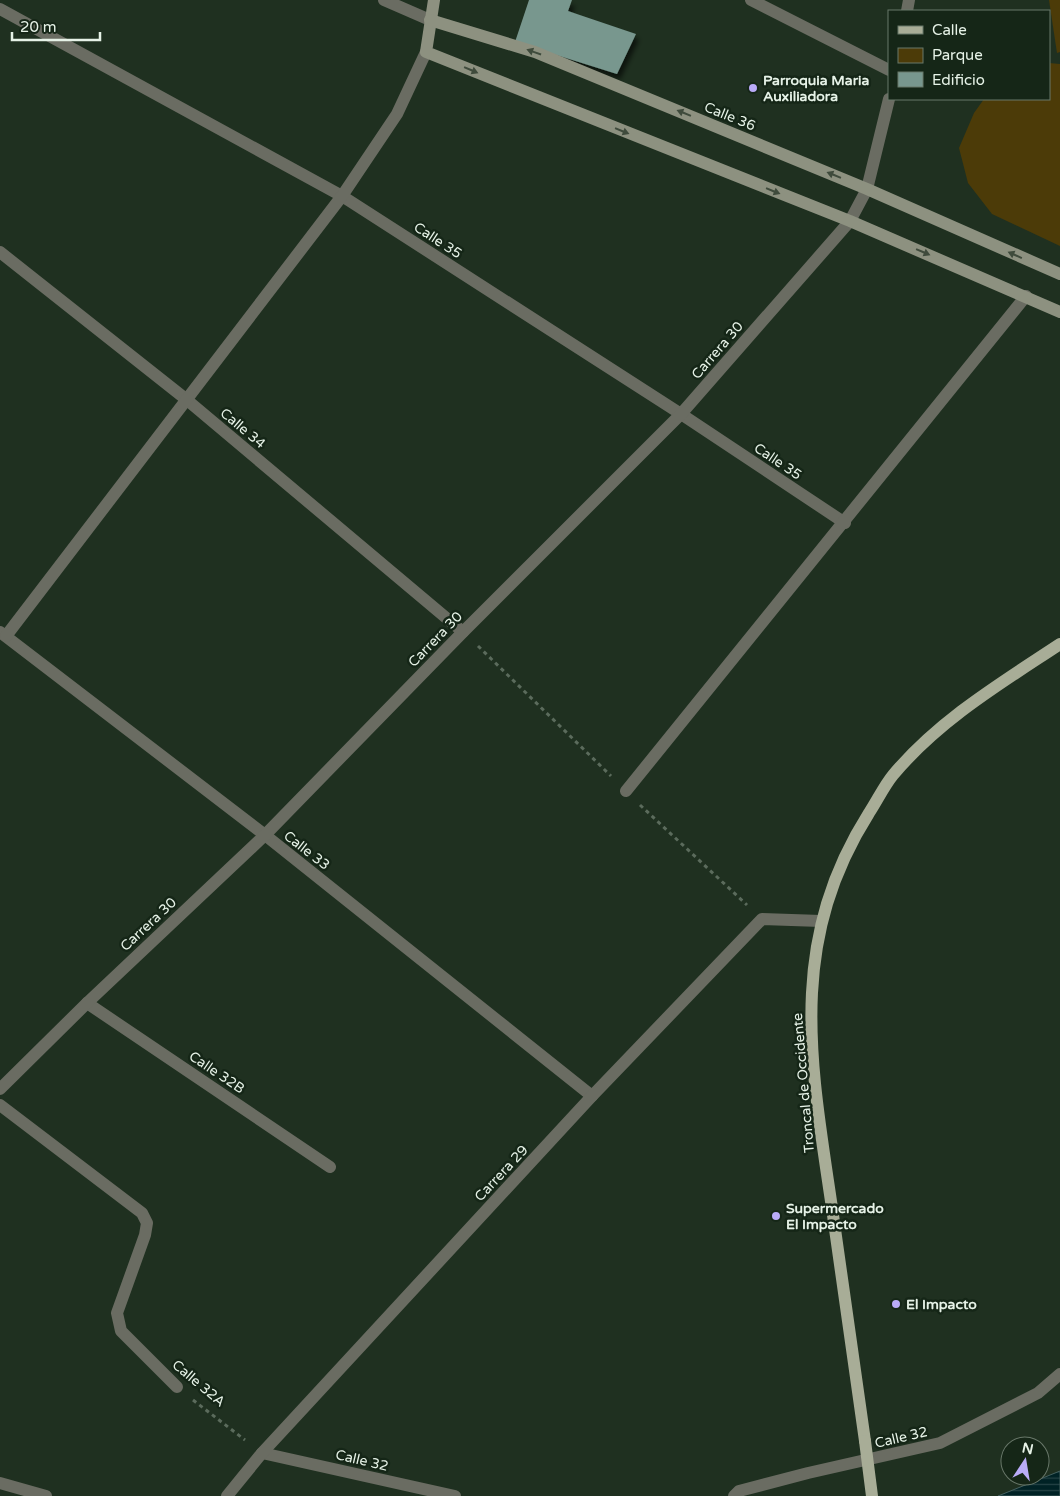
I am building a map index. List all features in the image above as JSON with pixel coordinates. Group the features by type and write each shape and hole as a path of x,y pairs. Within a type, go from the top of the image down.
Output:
{"main road":[{"name":"Troncal de Occidente","path":"872,1496 820,1130 810,1025 811,983 821,921 849,845 892,776 939,726 1060,644"}],"street":[{"name":"Calle 36","path":"384,0 430,20 535,52 867,189 1060,274"},
{"path":"3,634 187,400 342,196 396,114 426,52 434,0"},
{"path":"751,0 888,69"},
{"name":"Calle 35","path":"0,9 342,196 681,414 844,523"},
{"path":"426,52 850,221 1060,312"},
{"name":"Carrera 30","path":"0,1089 87,1003 265,835 463,632 681,414 850,221 867,189 889,100"},
{"name":"Calle 34","path":"0,252 187,400 463,632"},
{"path":"626,791 1026,296"},
{"name":"Calle 33","path":"3,634 265,835 592,1096"},
{"name":"Carrera 29","path":"228,1496 262,1453 592,1096 762,919 821,921"},
{"name":"Calle 32B","path":"87,1003 330,1167"},
{"name":"Calle 32A","path":"0,1105 142,1213 147,1223 145,1235 117,1313 121,1331 177,1387"},
{"name":"Calle 32","path":"734,1496 739,1491 808,1473 940,1444 1038,1393 1060,1374"},
{"name":"Calle 32","path":"262,1453 455,1496"},
{"path":"0,1483 46,1496"}],"path":[{"name":"Calle 32A","path":"177,1387 262,1453"}],"green space":[{"path":"1049,0 1060,0 1060,52 1057,53"},
{"path":"1050,63 1060,64 1060,246 992,214 968,183 959,148 974,113 983,100 1050,100"}],"water":[{"path":"1060,1471 1060,1496 998,1496 1023,1486 1050,1486 1050,1475"}],"building":[{"path":"529,0 572,0 568,11 636,34 617,74 515,42"}],"place":[{"name":"Parroquia Maria Auxiliadora","path":"753,88"},
{"name":"Supermercado El Impacto","path":"776,1216"},
{"name":"El Impacto","path":"896,1304"}]}
